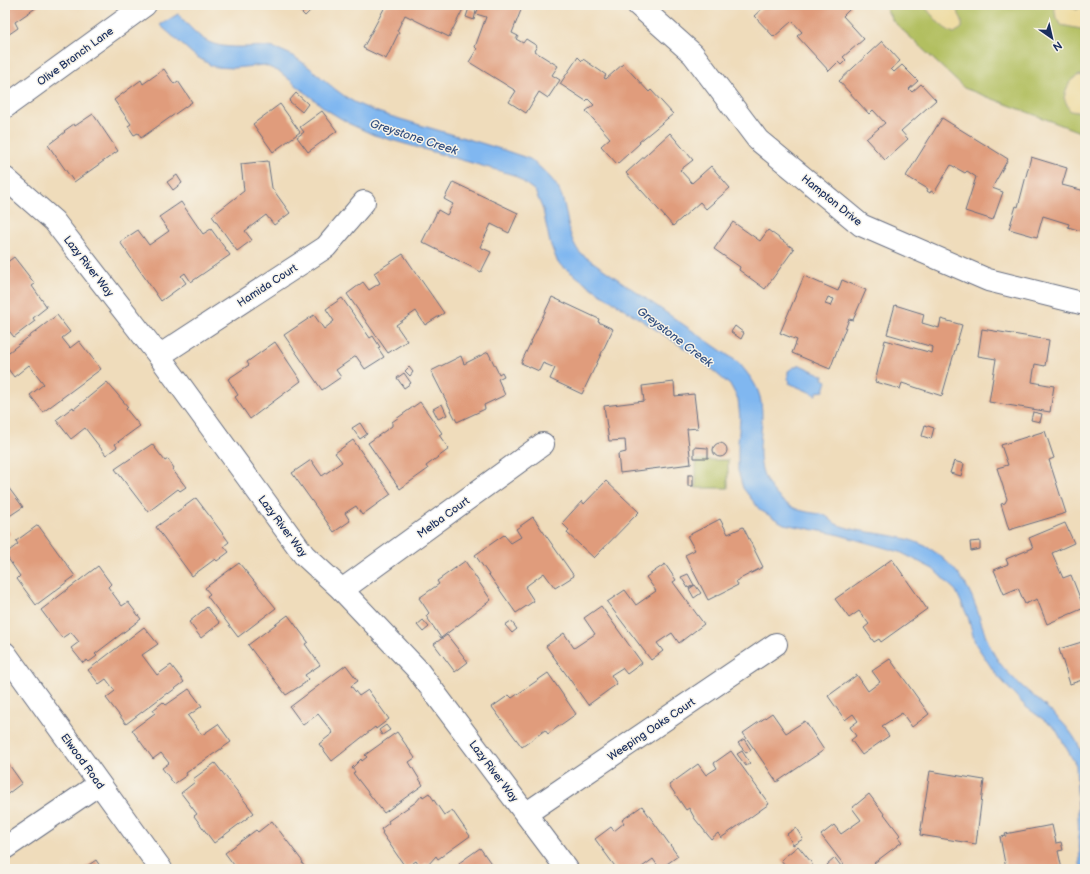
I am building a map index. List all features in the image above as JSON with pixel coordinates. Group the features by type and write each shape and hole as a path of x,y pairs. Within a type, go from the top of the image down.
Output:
{"street":[{"name":"Olive Branch Lane","path":"5,107 145,5"},
{"name":"Hampton Drive","path":"638,5 692,54 758,140 861,225 988,280 1085,304"},
{"name":"Lazy River Way","path":"5,178 54,222 159,356 304,555 342,590 416,668 527,813 567,869"},
{"name":"Hamida Court","path":"159,356 326,247 364,202"},
{"name":"Melba Court","path":"342,590 544,444"},
{"name":"Weeping Oaks Court","path":"527,813 776,644"},
{"name":"Elwood Road","path":"5,653 161,869"},
{"path":"5,848 99,784"}],"green space":[{"path":"884,5 1085,5 1085,134 964,88 893,21"},
{"path":"696,460 728,460 728,488 696,488"}],"sand":[{"path":"923,5 954,5 962,20 962,28 954,33 949,31 941,25"},
{"path":"1054,5 1070,5 1077,10 1081,5 1085,5 1085,27 1081,29 1061,25 1056,18"},
{"path":"1080,75 1085,77 1085,113 1070,111 1064,98 1070,81"}],"water":[{"name":"Greystone Creek","path":"178,14 194,31 208,41 224,46 264,47 280,50 300,60 335,89 362,106 530,159 544,171 560,191 572,239 580,253 739,363 749,375 760,397 762,410 760,458 762,469 767,481 775,493 784,502 799,510 824,515 834,523 848,528 915,541 933,551 948,562 961,577 970,593 987,640 999,662 1009,674 1058,718 1069,730 1078,744 1084,759 1086,774 1085,869 1081,869 1080,863 1076,765 1055,728 1026,707 995,673 975,643 968,617 956,591 933,569 900,552 836,534 784,524 760,510 743,488 738,471 740,418 738,399 731,386 695,355 595,290 558,263 550,243 543,210 535,191 514,175 374,135 350,124 327,110 280,72 264,65 234,68 214,67 194,55 160,25"},
{"path":"798,364 824,376 823,379 827,381 824,391 817,392 816,395 789,383 788,371 794,367 797,367"}],"building":[{"path":"5,5 40,5 15,22 18,28 5,37"},
{"path":"294,5 316,5 305,16"},
{"path":"386,5 465,5 449,37 405,15 397,31 399,32 386,59 363,48"},
{"path":"480,5 523,5 512,33 518,36 516,39 523,43 526,39 537,46 534,51 558,66 552,75 560,80 548,98 539,92 526,113 509,102 516,91 469,62 477,49 475,47 486,17 476,14"},
{"path":"766,5 850,5 852,7 843,16 864,39 843,57 846,60 841,65 838,62 829,71 797,36 802,32 792,21 774,37 754,16"},
{"path":"469,8 476,11 474,20 466,17"},
{"path":"882,41 900,61 891,69 894,72 902,65 918,81 909,89 912,92 921,84 936,100 901,131 908,139 885,160 866,139 885,123 873,110 869,114 839,81"},
{"path":"578,57 582,61 583,59 606,75 604,78 606,79 623,64 649,92 651,90 673,114 639,142 640,143 617,164 601,146 610,138 586,111 594,105 588,99 586,101 560,84"},
{"path":"164,69 174,84 178,81 192,102 141,138 138,133 134,135 128,126 131,124 114,100 141,80 143,84"},
{"path":"296,93 308,104 302,112 289,101"},
{"path":"280,104 300,132 273,152 253,124"},
{"path":"322,111 337,131 308,152 297,137 304,132 300,127"},
{"path":"93,114 118,151 74,182 48,145 74,124 75,126"},
{"path":"942,118 1008,159 992,188 1003,192 993,220 965,211 976,177 967,171 965,173 951,165 934,193 931,191 930,193 927,191 928,189 906,176"},
{"path":"670,133 693,160 680,170 692,183 711,166 730,188 706,209 700,202 673,226 626,173"},
{"path":"1031,157 1067,168 1062,185 1085,191 1085,232 1068,227 1069,224 1043,216 1037,237 1009,229 1016,206 1018,207"},
{"path":"268,161 272,188 290,213 274,225 266,215 245,231 252,240 237,251 212,216 244,191 241,164"},
{"path":"177,175 182,183 173,190 167,182"},
{"path":"453,182 518,213 509,233 491,224 480,247 491,252 481,272 422,242 438,210 447,215 453,204 444,199"},
{"path":"181,202 203,234 211,229 230,255 191,282 185,273 181,276 186,283 161,301 120,242 138,230 149,245 169,231 159,217"},
{"path":"733,222 760,241 768,230 794,249 765,289 739,270 740,267 714,249"},
{"path":"403,254 444,313 425,325 416,311 396,325 407,341 388,353 347,294 363,282 369,290 380,283 374,273"},
{"path":"14,257 35,284 32,286 47,307 33,318 35,321 14,337 5,326 5,270 9,267 6,263"},
{"path":"804,276 838,291 842,280 866,290 853,320 849,319 830,369 792,353 797,340 780,333","holes":["828,297 834,299 831,306 825,304"]},
{"path":"552,297 599,319 598,322 613,329 582,394 550,379 555,368 543,363 539,371 521,363"},
{"path":"342,298 370,338 373,336 384,357 365,369 356,356 336,370 341,377 322,390 284,335 314,315 324,329 334,321 326,309"},
{"path":"895,305 924,314 922,323 939,328 941,319 962,325 942,396 902,383 900,389 875,382 885,340 932,353 933,347 887,334"},
{"path":"57,315 70,332 62,338 70,348 79,341 101,369 43,412 30,395 44,384 29,365 14,377 5,365 5,355"},
{"path":"735,326 744,333 741,339 731,332"},
{"path":"982,329 1049,340 1045,366 1035,364 1032,382 1054,386 1050,412 989,402 996,359 978,356"},
{"path":"275,342 301,381 250,419 235,397 238,395 228,379 249,365 247,362"},
{"path":"488,352 499,374 502,372 504,376 498,379 505,395 484,405 485,409 457,422 431,371 461,356 464,364"},
{"path":"409,367 413,372 410,376 405,371"},
{"path":"404,373 411,383 404,388 397,378"},
{"path":"107,382 128,407 126,409 140,426 115,444 117,447 106,455 85,428 71,439 56,420 73,407 74,409"},
{"path":"674,382 675,396 694,394 698,428 687,429 691,464 620,473 618,454 626,452 625,440 609,441 604,406 644,401 642,386"},
{"path":"420,402 442,433 439,435 449,449 426,466 428,469 400,489 368,443 392,426 392,422"},
{"path":"442,404 447,415 438,419 433,409"},
{"path":"1033,412 1042,414 1040,422 1031,420"},
{"path":"360,423 367,434 360,439 352,428"},
{"path":"925,425 934,428 931,439 922,436"},
{"path":"1045,431 1054,458 1049,460 1066,513 1009,530 1001,504 1005,503 1007,499 997,468 1008,465 1001,445"},
{"path":"353,440 391,494 362,515 356,506 345,513 350,521 334,532 292,473 311,460 322,476 342,462 335,453"},
{"path":"720,443 725,445 727,450 725,455 720,457 715,455 713,450 715,445"},
{"path":"152,444 165,461 168,459 174,468 172,469 186,487 180,491 178,489 148,512 115,469"},
{"path":"694,447 708,448 708,458 694,458"},
{"path":"954,461 964,464 961,476 950,473"},
{"path":"688,475 693,475 693,486 688,486"},
{"path":"606,481 639,512 594,558 567,533 569,530 562,523 582,501 584,504"},
{"path":"5,483 23,507 5,519"},
{"path":"196,498 229,542 224,546 229,552 217,561 215,559 192,576 156,527"},
{"path":"533,517 574,576 555,588 544,573 525,587 534,601 516,613 475,555 504,535 511,543 521,537 516,529"},
{"path":"720,519 728,534 743,527 763,567 736,581 738,585 708,600 685,555 695,550 687,536"},
{"path":"1065,523 1074,543 1052,553 1063,578 1071,575 1084,608 1047,624 1037,599 1025,604 1018,588 1004,594 994,570 1008,564 1006,559 1033,548 1029,538"},
{"path":"38,525 75,576 36,605 17,579 20,576 5,554 18,544 16,541"},
{"path":"5,527 10,534 5,537"},
{"path":"980,541 980,549 971,551 970,542"},
{"path":"892,559 927,609 881,642 879,639 874,642 864,628 869,624 859,611 849,618 835,599"},
{"path":"465,561 491,600 441,638 426,616 429,613 419,598 439,584 437,581"},
{"path":"239,563 276,608 238,637 207,596 210,594 205,588"},
{"path":"665,564 676,580 673,582 704,624 679,643 672,633 657,643 663,651 651,660 607,602 625,590 636,605 656,591 646,577"},
{"path":"98,566 111,584 108,587 122,606 128,602 141,619 95,654 97,656 89,662 87,660 83,663 71,648 79,642 71,632 62,638 41,610"},
{"path":"688,574 694,585 688,588 681,577"},
{"path":"695,585 701,593 694,598 689,589"},
{"path":"601,606 642,663 627,674 622,668 611,675 617,684 588,705 546,646 564,633 574,648 595,634 584,618"},
{"path":"207,607 220,623 201,638 189,622"},
{"path":"288,615 308,642 305,644 320,665 305,675 308,679 305,683 286,695 248,645"},
{"path":"423,620 429,627 423,632 417,625"},
{"path":"511,621 517,629 512,633 505,625"},
{"path":"144,627 158,644 142,655 157,675 171,665 184,682 126,724 106,698 115,691 106,679 99,684 88,670"},
{"path":"447,635 468,662 455,672 434,644"},
{"path":"1085,641 1085,689 1082,680 1070,684 1059,649"},
{"path":"890,659 929,714 912,727 902,713 882,726 889,736 862,755 851,740 856,736 850,727 858,721 853,714 845,720 828,696 857,675 868,691 880,682 872,671"},
{"path":"346,665 358,681 351,686 359,696 368,690 389,719 376,729 375,727 332,761 319,744 333,733 318,714 303,725 290,707"},
{"path":"548,673 576,714 548,734 545,730 522,747 492,707 509,695 512,698"},
{"path":"189,689 202,706 188,716 202,735 218,724 231,742 186,773 187,775 174,784 162,768 169,763 161,753 153,759 132,730 155,713 153,710 163,702 166,705"},
{"path":"772,713 786,733 805,721 824,750 777,782 743,733"},
{"path":"386,725 390,730 382,735 379,730"},
{"path":"397,732 415,758 409,762 423,785 384,813 353,773 355,772 352,768 361,759 362,761 367,757 365,755"},
{"path":"744,739 751,750 746,753 738,743"},
{"path":"731,751 769,804 721,838 718,833 711,839 695,819 689,808 686,810 669,785 698,764 706,775 717,768 714,763"},
{"path":"742,751 750,763 746,766 737,754"},
{"path":"5,759 22,783 5,796"},
{"path":"215,763 254,813 214,843 194,816 197,814 181,793 195,782 193,779"},
{"path":"930,771 984,780 976,844 920,835"},
{"path":"429,793 444,815 452,810 470,836 438,859 436,856 428,865 426,863 420,867 416,861 406,868 382,833 383,832 381,829 389,823 388,821 416,802 422,795 423,797"},
{"path":"869,794 900,835 898,837 902,842 874,863 879,869 847,869 821,835 834,825 841,834 861,820 852,808"},
{"path":"642,806 678,856 660,869 653,859 642,867 644,869 617,869 595,839 611,827 614,831 624,823 622,820"},
{"path":"272,821 303,862 302,863 306,869 237,869 225,853 256,830 258,832"},
{"path":"1052,825 1056,843 1061,842 1063,850 1058,851 1062,869 1006,869 1000,837 1006,836 1005,834"},
{"path":"796,828 803,839 793,845 787,834"},
{"path":"798,846 811,862 814,869 788,869 781,860"},
{"path":"480,848 495,869 463,869 459,863"},
{"path":"835,858 841,866 838,869 830,869 827,865"},
{"path":"96,860 102,869 83,869"}]}
